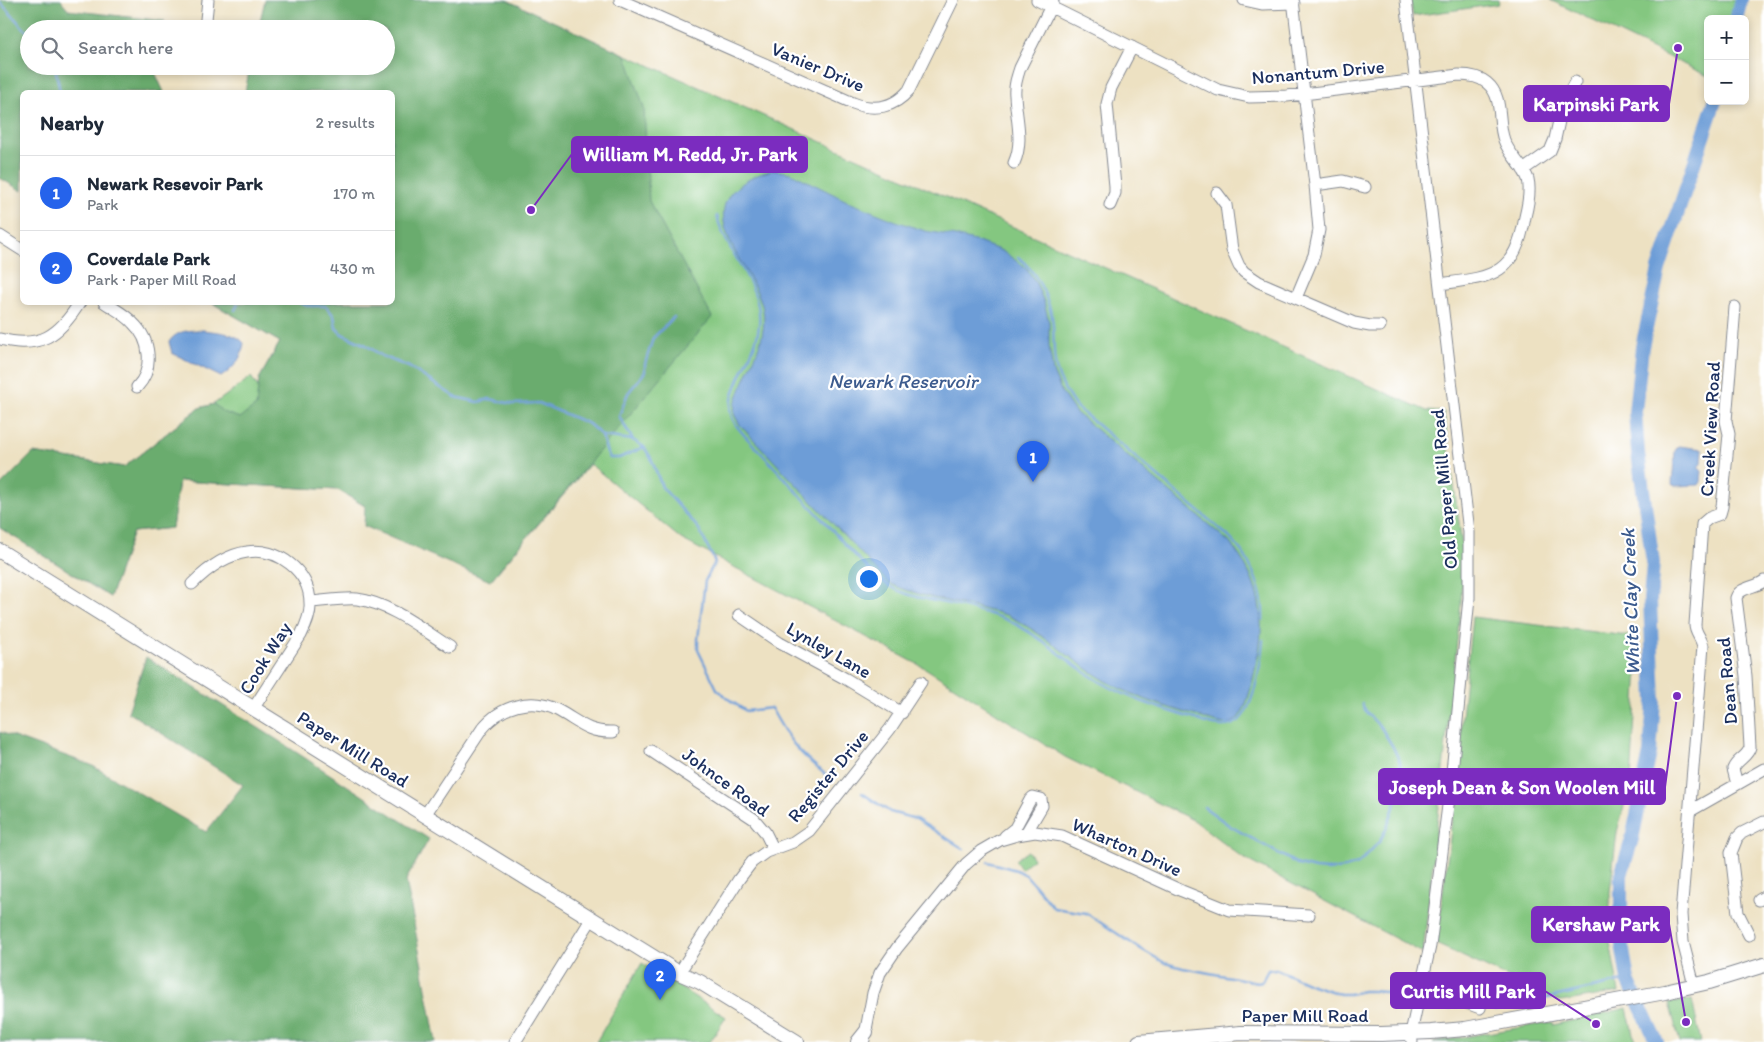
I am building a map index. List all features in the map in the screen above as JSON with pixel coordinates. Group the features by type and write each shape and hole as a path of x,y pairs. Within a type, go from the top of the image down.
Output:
{"main road":[{"name":"Paper Mill Road","path":"0,551 683,975 700,982 797,1042"},
{"name":"Paper Mill Road","path":"1139,1042 1241,1033 1412,1038 1666,992 1732,976 1764,965"},
{"name":"Paper Mill Road","path":"683,975 697,988 783,1042"}],"street":[{"path":"206,20 208,0"},
{"name":"Vanier Drive","path":"620,0 853,103 878,108 892,104 909,90 953,0"},
{"name":"Nonantum Drive","path":"1037,0 1053,3 1132,47 1207,85 1228,93 1262,97 1304,94 1459,75 1473,76 1488,83 1493,90 1498,104 1503,138 1509,151 1523,170"},
{"path":"1244,0 1268,4 1294,1 1318,216 1317,243 1310,268 1296,298"},
{"name":"Old Paper Mill Road","path":"1406,0 1469,532 1470,568 1469,598 1451,782 1431,938 1412,1038"},
{"path":"1014,163 1018,155 1020,142 1015,94 1017,78 1053,3"},
{"path":"1110,205 1115,193 1115,186 1107,104 1111,88 1132,47"},
{"path":"1440,284 1486,276 1501,269 1513,256 1521,241 1529,196 1528,179 1523,170 1550,151 1556,139 1563,103 1575,82"},
{"path":"1315,185 1344,181 1365,187"},
{"path":"1217,193 1226,205 1232,250 1239,266 1250,277 1354,323 1380,326"},
{"path":"0,236 20,249"},
{"path":"0,339 24,343 44,339 62,328 78,305"},
{"path":"108,305 139,329 146,343 149,360 148,367 143,380 137,387"},
{"name":"Creek View Road","path":"1694,986 1683,942 1681,902 1703,646 1702,640 1695,630 1695,625 1702,524 1709,518 1720,514 1722,510 1729,434 1726,421 1735,307"},
{"name":"Cook Way","path":"192,584 209,569 227,558 247,552 266,552 276,555 294,566 304,581 310,602 306,625 301,636 253,709"},
{"name":"Dean Road","path":"1737,784 1733,769 1738,761 1749,752 1750,747 1746,676 1736,598 1740,591 1762,583"},
{"path":"310,602 354,599 374,602 391,610 450,647"},
{"name":"Lynley Lane","path":"739,615 780,643 846,679 902,713"},
{"name":"Register Drive","path":"683,975 742,874 752,862 773,848 793,842 809,831 902,713 921,682"},
{"path":"425,815 482,729 501,711 518,705 543,705 559,711 591,730 613,732"},
{"name":"Johnce Road","path":"651,751 754,819 765,832 773,848"},
{"path":"1690,811 1764,769"},
{"path":"1692,784 1715,797"},
{"path":"1000,840 1015,828 1030,800 1033,797 1037,797 1040,799 1042,806 1026,833"},
{"path":"1749,935 1738,913 1731,854 1734,842 1742,833 1764,822"},
{"name":"Wharton Drive","path":"864,1040 873,993 880,973 897,948 966,864 981,851 1000,840 1026,833 1048,833 1062,836 1182,891 1229,910 1309,915"},
{"path":"514,1042 592,918"},
{"path":"1421,986 1480,1008"}],"green space":[{"path":"0,0 61,0 68,10 156,20 20,20 20,75 156,75 163,90 20,90 20,190 0,178"},
{"path":"265,0 507,0 626,55 644,108 649,201 712,317 490,581 364,526 365,506 338,490 179,481 172,528 133,532 110,597 0,528 0,486 33,453 124,467 199,408 214,404 223,412 240,418 256,406 259,379 280,342 215,305 395,305 395,90 245,90 248,75 395,75 395,20 260,20"},
{"path":"503,0 1427,411 1444,412 1463,552 1461,604 1423,953 1243,858 1195,821 1065,757 925,668 681,539 590,464 490,581 338,490 179,481 172,528 133,532 110,597 0,528 0,486 33,453 124,467 199,408 214,404 251,377 258,387 259,379 280,342 215,305 395,305 395,90 392,90 388,75 395,75 395,27"},
{"path":"1410,0 1498,0 1499,4 1413,16"},
{"path":"1550,0 1739,0 1733,15 1704,15 1704,74"},
{"path":"1472,617 1636,637 1638,668 1631,781 1617,832 1610,892 1610,942 1619,992 1561,1002 1436,944 1450,838"},
{"path":"146,657 429,839 406,880 436,1042 0,1042 0,732 91,765 206,832 243,785 128,712"},
{"path":"1028,851 1033,859 1021,869 1015,860"},
{"path":"642,963 726,1017 710,1042 596,1042"},
{"path":"1692,1000 1701,1042 1680,1042 1669,1003"},
{"path":"1627,1008 1633,1034 1637,1042 1433,1042 1553,1022 1553,1025"}],"water":[{"name":"Newark Reservoir","path":"774,170 791,173 851,203 896,221 925,231 978,242 1002,251 1025,267 1035,281 1044,302 1049,322 1049,346 1053,372 1062,393 1075,412 1229,542 1246,567 1257,595 1261,625 1258,655 1249,693 1242,712 1237,719 1227,724 1217,723 1147,700 1103,679 1034,630 1009,616 922,595 889,583 740,425 734,414 735,404 755,358 764,321 763,309 758,294 731,244 725,227 724,211 729,196 743,183 758,175"},
{"path":"203,330 231,335 244,343 237,363 221,377 172,353 169,342 176,335 189,331"},
{"path":"1678,446 1703,449 1702,463 1698,467 1702,471 1699,485 1675,486 1672,483 1675,451"}],"waterway":[{"name":"White Clay Creek","path":"1737,15 1741,0"},
{"path":"0,2 20,24"},
{"path":"57,75 60,90"},
{"name":"White Clay Creek","path":"1657,1042 1628,980 1621,938 1621,875 1632,839 1650,753 1654,701 1650,599 1653,563 1638,453 1635,412 1642,347 1659,269 1714,105"},
{"path":"717,216 728,243 750,283 759,311 759,326 754,346 733,394 730,407 733,420 746,437 850,550 879,578 893,588 907,594 998,616 1028,631 1088,674 1124,694 1205,723 1222,726 1233,724 1240,719 1246,710 1255,687 1263,640"},
{"path":"1018,257 1035,276 1047,300 1053,323 1056,368 1075,406 1228,536 1238,547 1246,558 1256,580 1261,596 1263,620"},
{"path":"235,310 238,305"},
{"path":"304,305 326,306 334,316 336,328 342,334 366,345 382,356 409,367 455,397 478,402 490,399 513,404 539,403 589,424 602,436 633,440 644,447 651,458 662,487 699,529 715,562 705,581 698,650 717,689 746,711 771,708 794,744 807,759 825,774"},
{"path":"633,440 619,416 628,393 645,372 645,364 653,338 674,317"},
{"path":"602,436 610,458 619,458 644,447"},
{"path":"1204,807 1230,826 1299,865 1327,870 1358,864 1380,841 1387,827 1399,793 1401,777 1400,762 1393,747 1382,729 1367,713 1362,704"},
{"path":"862,793 890,812 916,819 964,849"},
{"path":"988,862 1026,875 1054,908 1086,913 1165,963 1257,982 1262,981 1268,970 1276,969 1312,985 1340,994 1363,991 1408,994"},
{"path":"1495,1010 1628,980"},
{"path":"1429,998 1450,1009"}],"place":[{"name":"Karpinski Park","path":"1678,48"},
{"name":"William M. Redd, Jr. Park","path":"531,210"},
{"name":"Newark Resevoir Park","path":"1033,482"},
{"name":"Joseph Dean & Son Woolen Mill","path":"1677,696"},
{"name":"Coverdale Park","path":"660,1000"},
{"name":"Kershaw Park","path":"1686,1022"},
{"name":"Curtis Mill Park","path":"1596,1024"}]}
